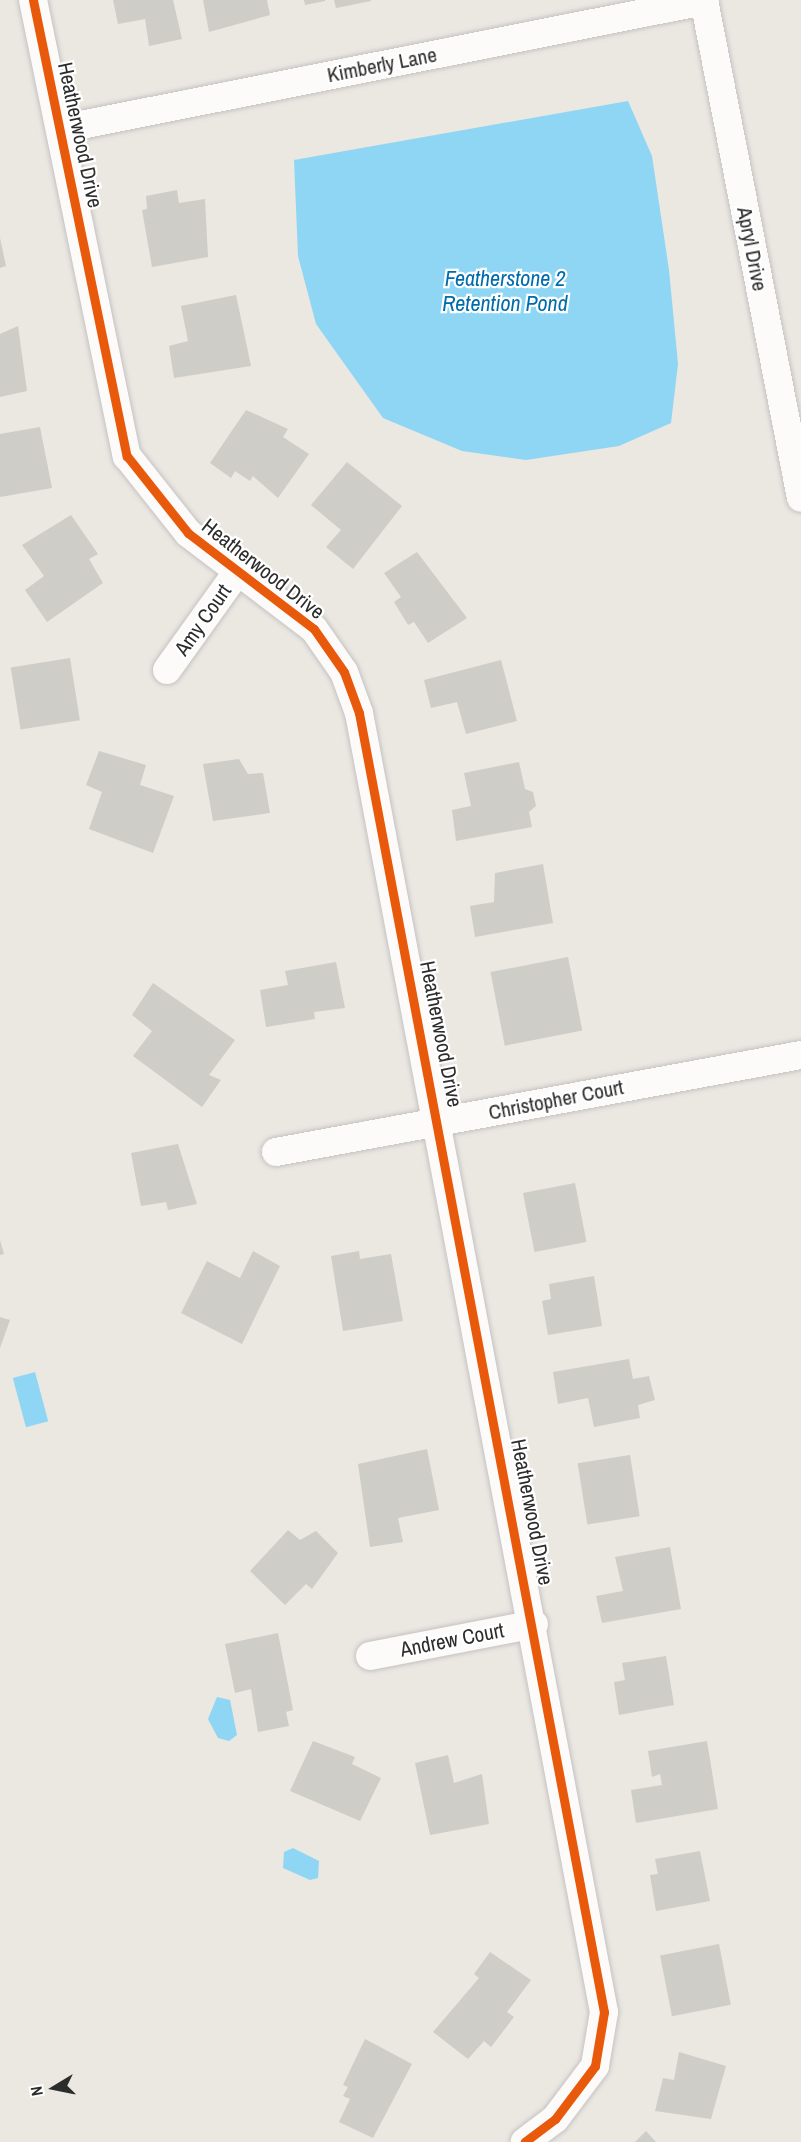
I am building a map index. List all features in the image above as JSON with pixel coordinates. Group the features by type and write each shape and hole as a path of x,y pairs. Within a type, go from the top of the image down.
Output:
{"street":[{"name":"Heatherwood Drive","path":"33,0 127,456 188,533 314,629 344,672 359,713 440,1122 604,2012 595,2066 555,2119 525,2142"},
{"name":"Kimberly Lane","path":"60,129 704,1"},
{"name":"Apryl Drive","path":"704,1 801,498"},
{"name":"Amy Court","path":"167,670 238,571"},
{"name":"Christopher Court","path":"276,1152 801,1055"},
{"name":"Andrew Court","path":"370,1656 534,1624"}],"water":[{"name":"Featherstone 2 Retention Pond","path":"628,101 652,156 669,270 678,364 671,423 619,446 526,460 462,451 383,418 316,324 298,256 294,160"},
{"path":"35,1372 48,1421 26,1427 13,1378"},
{"path":"217,1697 230,1700 237,1735 229,1741 218,1738 208,1719"},
{"path":"293,1848 319,1861 318,1878 310,1880 283,1868 284,1852"}],"building":[{"path":"113,0 173,0 182,39 149,46 145,19 118,24"},
{"path":"203,0 267,0 270,15 209,32"},
{"path":"304,0 325,0 325,1 305,5"},
{"path":"334,0 371,0 371,1 336,8"},
{"path":"177,190 179,203 205,199 208,257 152,267 142,210 147,209 146,196"},
{"path":"0,238 6,266 0,268"},
{"path":"236,295 251,366 174,378 169,346 188,341 181,306"},
{"path":"18,326 27,391 0,397 0,334"},
{"path":"246,410 288,429 283,437 309,454 278,498 253,476 250,481 235,471 231,478 210,463"},
{"path":"40,427 52,488 0,497 0,434"},
{"path":"347,462 402,506 353,569 326,547 341,530 311,505"},
{"path":"71,515 98,554 89,559 103,583 47,622 25,590 44,576 22,545"},
{"path":"417,552 467,618 428,643 414,622 408,625 394,602 401,597 384,573"},
{"path":"70,658 80,720 21,730 11,667"},
{"path":"501,660 517,721 466,734 457,702 431,708 424,680"},
{"path":"99,751 146,765 140,785 174,796 153,853 89,829 102,792 86,785"},
{"path":"239,759 248,774 263,773 270,813 213,821 203,764"},
{"path":"519,762 525,789 533,792 536,806 529,812 532,827 456,841 452,810 471,806 464,773"},
{"path":"543,864 553,923 475,937 470,906 494,902 495,873"},
{"path":"568,957 582,1031 505,1046 490,972"},
{"path":"336,962 345,1008 314,1012 315,1019 266,1027 260,990 288,985 285,971"},
{"path":"153,983 235,1040 209,1075 221,1080 202,1107 133,1056 152,1031 132,1015"},
{"path":"178,1144 197,1204 168,1210 166,1202 141,1206 131,1153"},
{"path":"575,1183 586,1242 534,1252 523,1193"},
{"path":"0,1240 4,1254 0,1255"},
{"path":"253,1251 280,1266 242,1344 181,1313 207,1261 240,1278"},
{"path":"359,1251 360,1259 391,1254 403,1321 343,1331 331,1256"},
{"path":"594,1276 602,1326 548,1335 542,1301 551,1299 549,1284"},
{"path":"0,1317 10,1320 0,1348"},
{"path":"629,1359 633,1379 649,1376 655,1400 638,1405 640,1418 594,1427 588,1398 558,1404 553,1372"},
{"path":"427,1449 439,1510 398,1518 403,1542 370,1547 358,1464"},
{"path":"630,1455 640,1516 587,1525 578,1463"},
{"path":"288,1530 300,1540 316,1531 338,1553 312,1589 306,1584 285,1605 250,1571"},
{"path":"670,1547 681,1609 602,1623 596,1596 623,1591 615,1557"},
{"path":"278,1633 293,1710 286,1712 289,1726 258,1732 251,1689 235,1693 225,1644"},
{"path":"666,1656 674,1705 619,1715 614,1682 625,1680 622,1663"},
{"path":"313,1741 355,1757 352,1764 381,1778 360,1821 290,1791"},
{"path":"707,1741 718,1809 636,1823 631,1790 662,1785 660,1774 652,1777 648,1751"},
{"path":"448,1755 454,1783 482,1774 489,1824 430,1835 415,1763"},
{"path":"700,1851 710,1901 656,1911 650,1875 658,1874 655,1859"},
{"path":"719,1944 731,2005 672,2016 660,1955"},
{"path":"490,1952 531,1980 507,2012 514,2017 491,2047 484,2041 468,2059 433,2032 479,1978 474,1974"},
{"path":"365,2039 412,2064 373,2138 339,2122 350,2099 343,2096 348,2087 343,2085"},
{"path":"679,2052 726,2066 711,2119 655,2111 663,2078 674,2080"},
{"path":"646,2131 656,2142 635,2142"}],"cycle path":[{"path":"33,0 127,456 188,533 314,629 344,672 359,713 604,2012 595,2066 555,2119 525,2142"}]}
